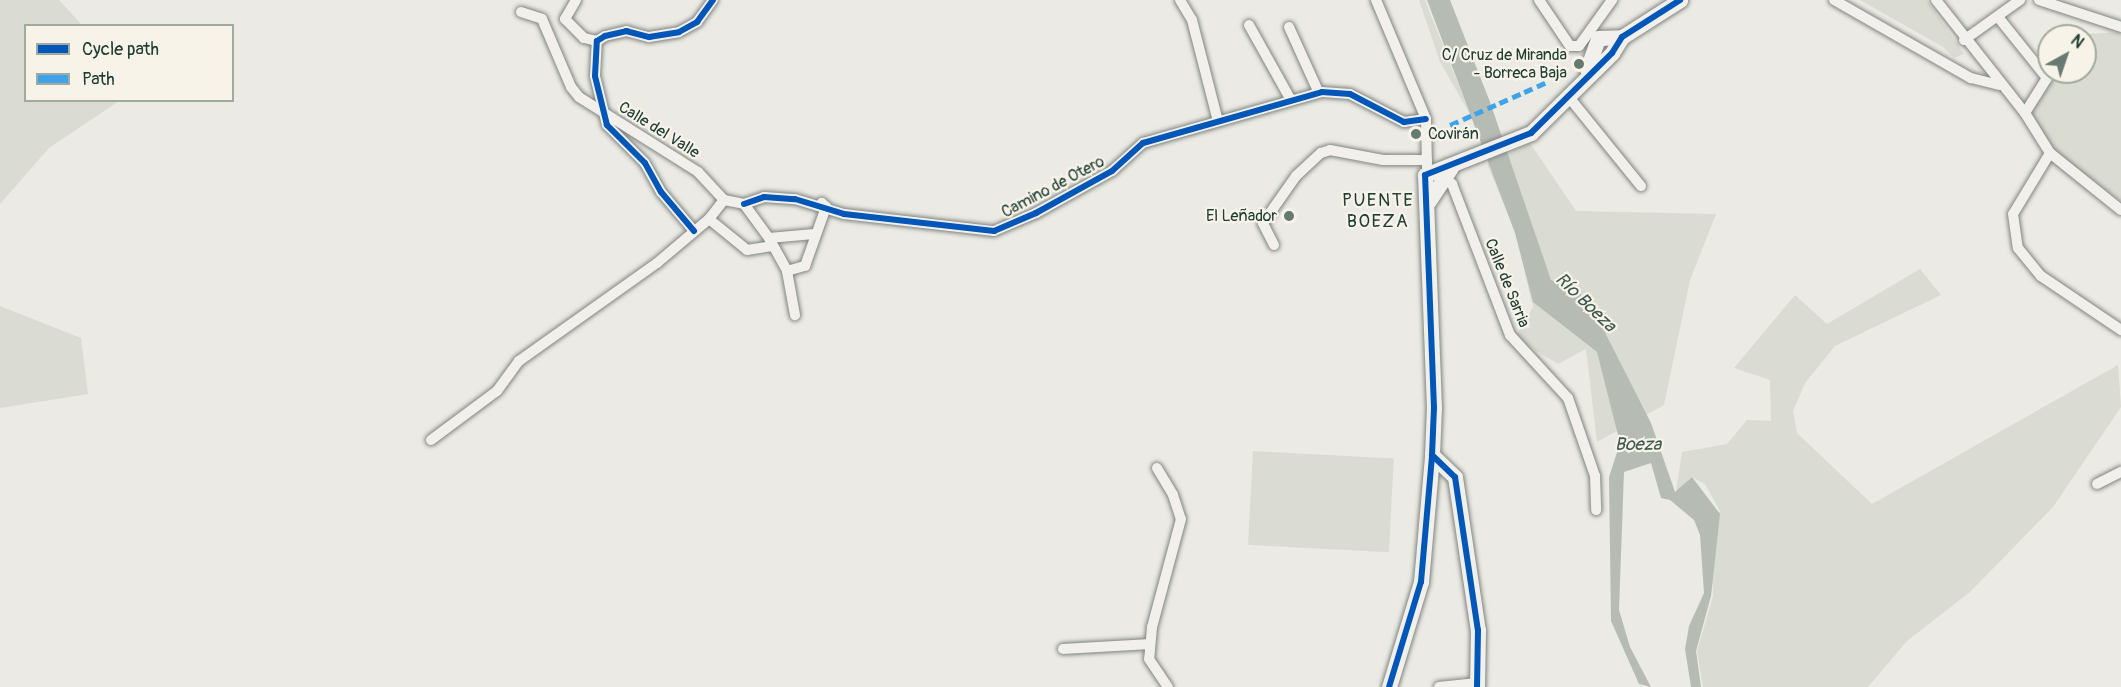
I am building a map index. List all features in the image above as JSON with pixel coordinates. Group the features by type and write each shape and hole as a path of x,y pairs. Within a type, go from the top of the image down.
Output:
{"street":[{"path":"576,0 565,19 584,38 597,41 614,32 649,37 678,32 697,22 712,3"},
{"path":"1180,0 1192,20 1218,121"},
{"path":"1376,0 1426,119"},
{"path":"1539,0 1561,39 1570,46 1602,43 1648,21 1680,0"},
{"path":"1274,245 1263,223 1296,176 1321,153 1330,150 1383,160 1440,175 1531,132 1583,79 1602,43 1612,0"},
{"path":"1834,0 1971,78 1999,85"},
{"path":"1936,0 1999,85 2025,113 2050,153 2121,210"},
{"path":"1964,40 2020,0"},
{"path":"2039,0 2121,27"},
{"path":"522,12 542,19 571,87 602,112"},
{"path":"1998,17 2047,78 2025,113"},
{"path":"1249,25 1291,100"},
{"path":"1289,27 1319,93"},
{"path":"597,41 595,76 602,112 617,137 645,163 660,192 694,231"},
{"name":"Camino de Otero","path":"744,204 777,197 824,205 844,214 952,224 977,231 1005,228 1112,171 1143,143 1291,100 1333,90 1350,94 1404,122 1426,119"},
{"path":"1568,96 1641,186"},
{"name":"Calle del Valle","path":"602,112 698,172 724,200"},
{"name":"Calle de Sarria","path":"1426,119 1440,175 1510,335 1558,385 1574,411 1595,476 1596,510"},
{"path":"2050,153 2013,214 2018,248 2041,276 2121,330"},
{"path":"1390,684 1421,582 1441,462 1434,408 1429,201 1440,175"},
{"path":"431,440 497,391 519,361 618,290 694,231 709,219 724,200 744,204 772,244 787,271 795,315"},
{"path":"787,271 805,266 824,205"},
{"path":"709,219 747,250 814,234"},
{"path":"1439,687 1477,685 1478,630 1455,477 1441,462"},
{"path":"1157,468 1173,495 1181,519 1150,644 1149,658 1168,687"},
{"path":"2097,484 2121,472"},
{"path":"1063,649 1150,644"}],"shaded area":[{"path":"0,0 59,0 81,24 24,24 24,102 118,102 49,148 0,204"},
{"path":"1419,0 1425,0 1470,114 1440,62"},
{"path":"1860,0 1927,0 1964,54 1954,58 1943,47"},
{"path":"2121,32 2121,201 2054,151 2032,113 2050,84 2097,84 2097,33"},
{"path":"1530,143 1576,211 1716,214 1690,280 1664,405 1597,442 1586,349 1558,364 1515,338 1533,307 1515,231 1487,164"},
{"path":"1920,269 1941,295 1835,346 1805,383 1793,411 1797,433 1872,504 2118,365 2121,407 2053,507 1970,592 1907,641 1868,687 1703,687 1697,651 1713,596 1711,520 1720,511 1705,484 1692,477 1676,492 1682,452 1727,444 1747,420 1771,421 1770,380 1734,368 1795,295 1827,324"},
{"path":"0,306 81,338 88,394 0,408"},
{"path":"1253,451 1394,458 1389,552 1248,545"}],"water":[{"name":"Boeza","path":"1427,0 1450,0 1490,102 1551,280 1587,297 1651,423 1675,492 1692,477 1720,514 1711,596 1696,651 1701,687 1691,687 1685,649 1689,626 1704,593 1700,535 1694,520 1670,500 1661,498 1651,463 1624,472 1619,610 1630,647 1651,687 1639,684 1611,621 1609,477 1620,443 1597,352 1533,302 1515,233"}],"marked path":[{"path":"1450,125 1547,82"}],"cycle path":[{"path":"694,231 661,192 645,163 607,125 595,76 597,41 605,36 626,31 649,37 679,32 697,22 713,0"},
{"path":"1389,687 1421,582 1432,455 1434,408 1425,175 1531,133 1612,53 1622,37 1680,0"},
{"path":"744,204 764,197 795,199 844,214 994,231 1036,213 1112,171 1143,143 1322,92 1350,94 1404,122 1426,119"},
{"path":"1432,455 1455,477 1478,630 1477,687"}],"place":[{"name":"C/ Cruz de Miranda - Borreca Baja","path":"1579,64"},
{"name":"Covirán","path":"1416,134"},
{"name":"El Leñador","path":"1289,216"}],"district":[{"name":"PUENTE BOEZA","path":"1378,212"}],"water label":[{"name":"Río Boeza","path":"1585,303"}]}
